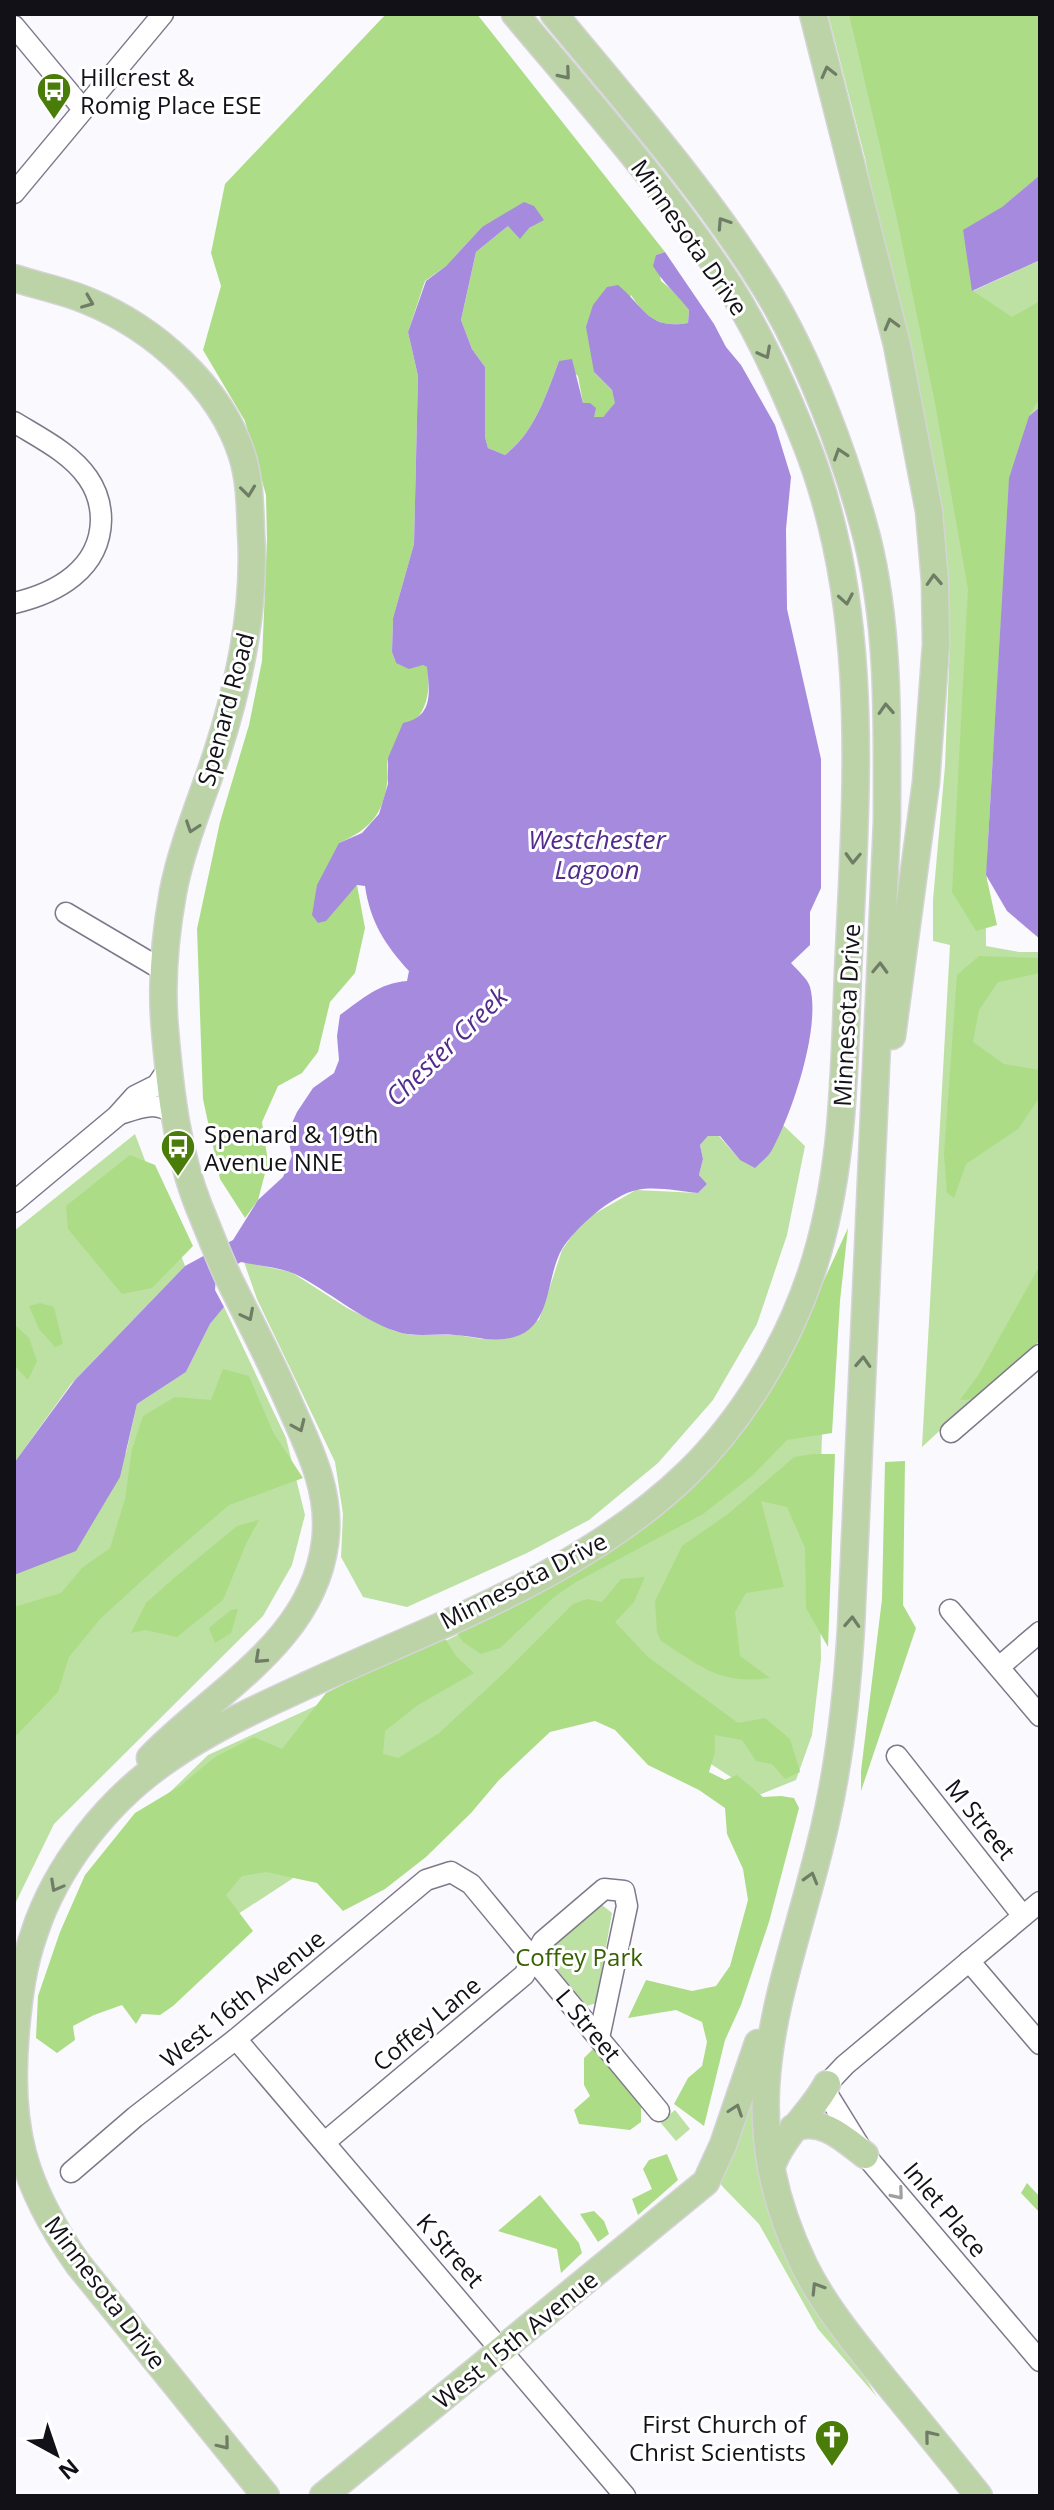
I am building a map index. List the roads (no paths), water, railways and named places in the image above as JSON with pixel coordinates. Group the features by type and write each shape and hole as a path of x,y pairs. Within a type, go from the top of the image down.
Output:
{"main road":[{"name":"Minnesota Drive","path":"266,2496 78,2264 53,2228 35,2193 21,2156 14,2103 20,1985 34,1931 50,1896 92,1830 162,1762 211,1732 543,1576 601,1543 650,1507 692,1469 724,1432 761,1379 796,1312 812,1272 831,1201 841,1128 857,766 852,631 834,531 806,442 773,368 732,290 651,178 515,14"},
{"name":"Minnesota Drive","path":"554,14 715,211 767,289 806,363 836,442 867,540 881,627 887,723 887,821 874,1158 846,1711 825,1825 790,1953 768,2052 764,2115 771,2168 784,2219 805,2268 862,2352 979,2496"},
{"path":"813,14 897,345 929,511 935,582 936,644 926,782 874,1158"},
{"name":"Spenard Road","path":"14,278 88,301 119,316 163,346 205,389 222,413 242,456 252,550 248,626 231,705 174,889 168,926 165,1026 175,1115 197,1202 228,1276 268,1354 319,1474 326,1500 320,1568 309,1598 283,1636 165,1741 125,1784 92,1830"},
{"name":"West 15th Avenue","path":"323,2496 706,2182 723,2145 790,1953"},
{"path":"771,2168 777,2152 827,2084"},
{"path":"793,2128 821,2125 865,2155"}],"street":[{"path":"14,193 163,14"},
{"path":"14,26 83,109"},
{"path":"14,422 73,461 96,491 101,520 94,554 84,568 47,594 14,603"},
{"path":"66,913 166,972"},
{"path":"14,1202 117,1116 135,1096 157,1085 170,1066"},
{"path":"117,1116 153,1105 167,1108 175,1115"},
{"path":"951,1432 1040,1355"},
{"path":"950,1610 1040,1716"},
{"path":"999,1667 1040,1632"},
{"name":"M Street","path":"897,1756 1023,1916"},
{"name":"L Street","path":"451,1872 471,1884 659,2111"},
{"name":"West 16th Avenue","path":"71,2172 426,1880 451,1872"},
{"name":"Coffey Lane","path":"325,2142 524,1975 543,1941 604,1889 624,1891 627,1906 599,2038"},
{"path":"827,2084 845,2065 1040,1902"},
{"path":"969,1961 1040,2044"},
{"name":"K Street","path":"236,2039 625,2496"},
{"name":"Inlet Place","path":"827,2084 828,2099 865,2155 1040,2361"}],"water":[{"path":"1040,175 1040,260 972,291 963,230 1002,207"},
{"name":"Westchester Lagoon","path":"524,202 534,206 544,220 529,228 520,239 508,226 476,252 461,320 472,349 485,367 485,437 488,448 505,455 524,435 538,412 559,361 572,359 583,403 590,403 596,408 594,417 603,417 615,403 612,390 594,372 586,327 593,305 607,287 618,285 655,320 688,323 689,310 653,266 656,255 665,252 726,347 741,365 775,425 791,477 786,529 787,609 821,759 821,888 810,912 810,945 791,963 809,984 812,1025 803,1070 788,1115 772,1150 755,1168 740,1160 720,1136 708,1136 700,1145 703,1159 699,1175 707,1184 698,1193 637,1190 617,1198 595,1214 562,1249 540,1316 532,1327 520,1335 492,1339 402,1333 381,1326 295,1274 241,1262 216,1277 215,1290 224,1307 210,1324 186,1372 137,1404 120,1477 76,1551 14,1575 14,1463 75,1380 185,1266 233,1240 258,1200 283,1177 292,1156 287,1134 297,1112 313,1088 334,1073 339,1060 337,1036 340,1015 379,988 407,981 409,971 380,932 365,886 357,885 326,921 318,923 312,915 317,885 339,843 362,833 379,814 388,784 388,758 403,723 413,720 425,710 429,695 427,667 423,665 409,669 396,663 392,652 393,618 414,544 418,376 408,332 426,281 446,266 482,227"},
{"path":"1040,407 1040,939 1007,911 986,875 1009,478 1029,416"}],"place":[{"name":"Hillcrest & Romig Place ESE","path":"54,121"},
{"name":"Spenard & 19th Avenue NNE","path":"178,1178"},
{"name":"First Church of Christ Scientists","path":"832,2468"}],"water label":[{"name":"Chester Creek","path":"446,1046"}],"park label":[{"name":"Coffey Park","path":"579,1956"}]}
